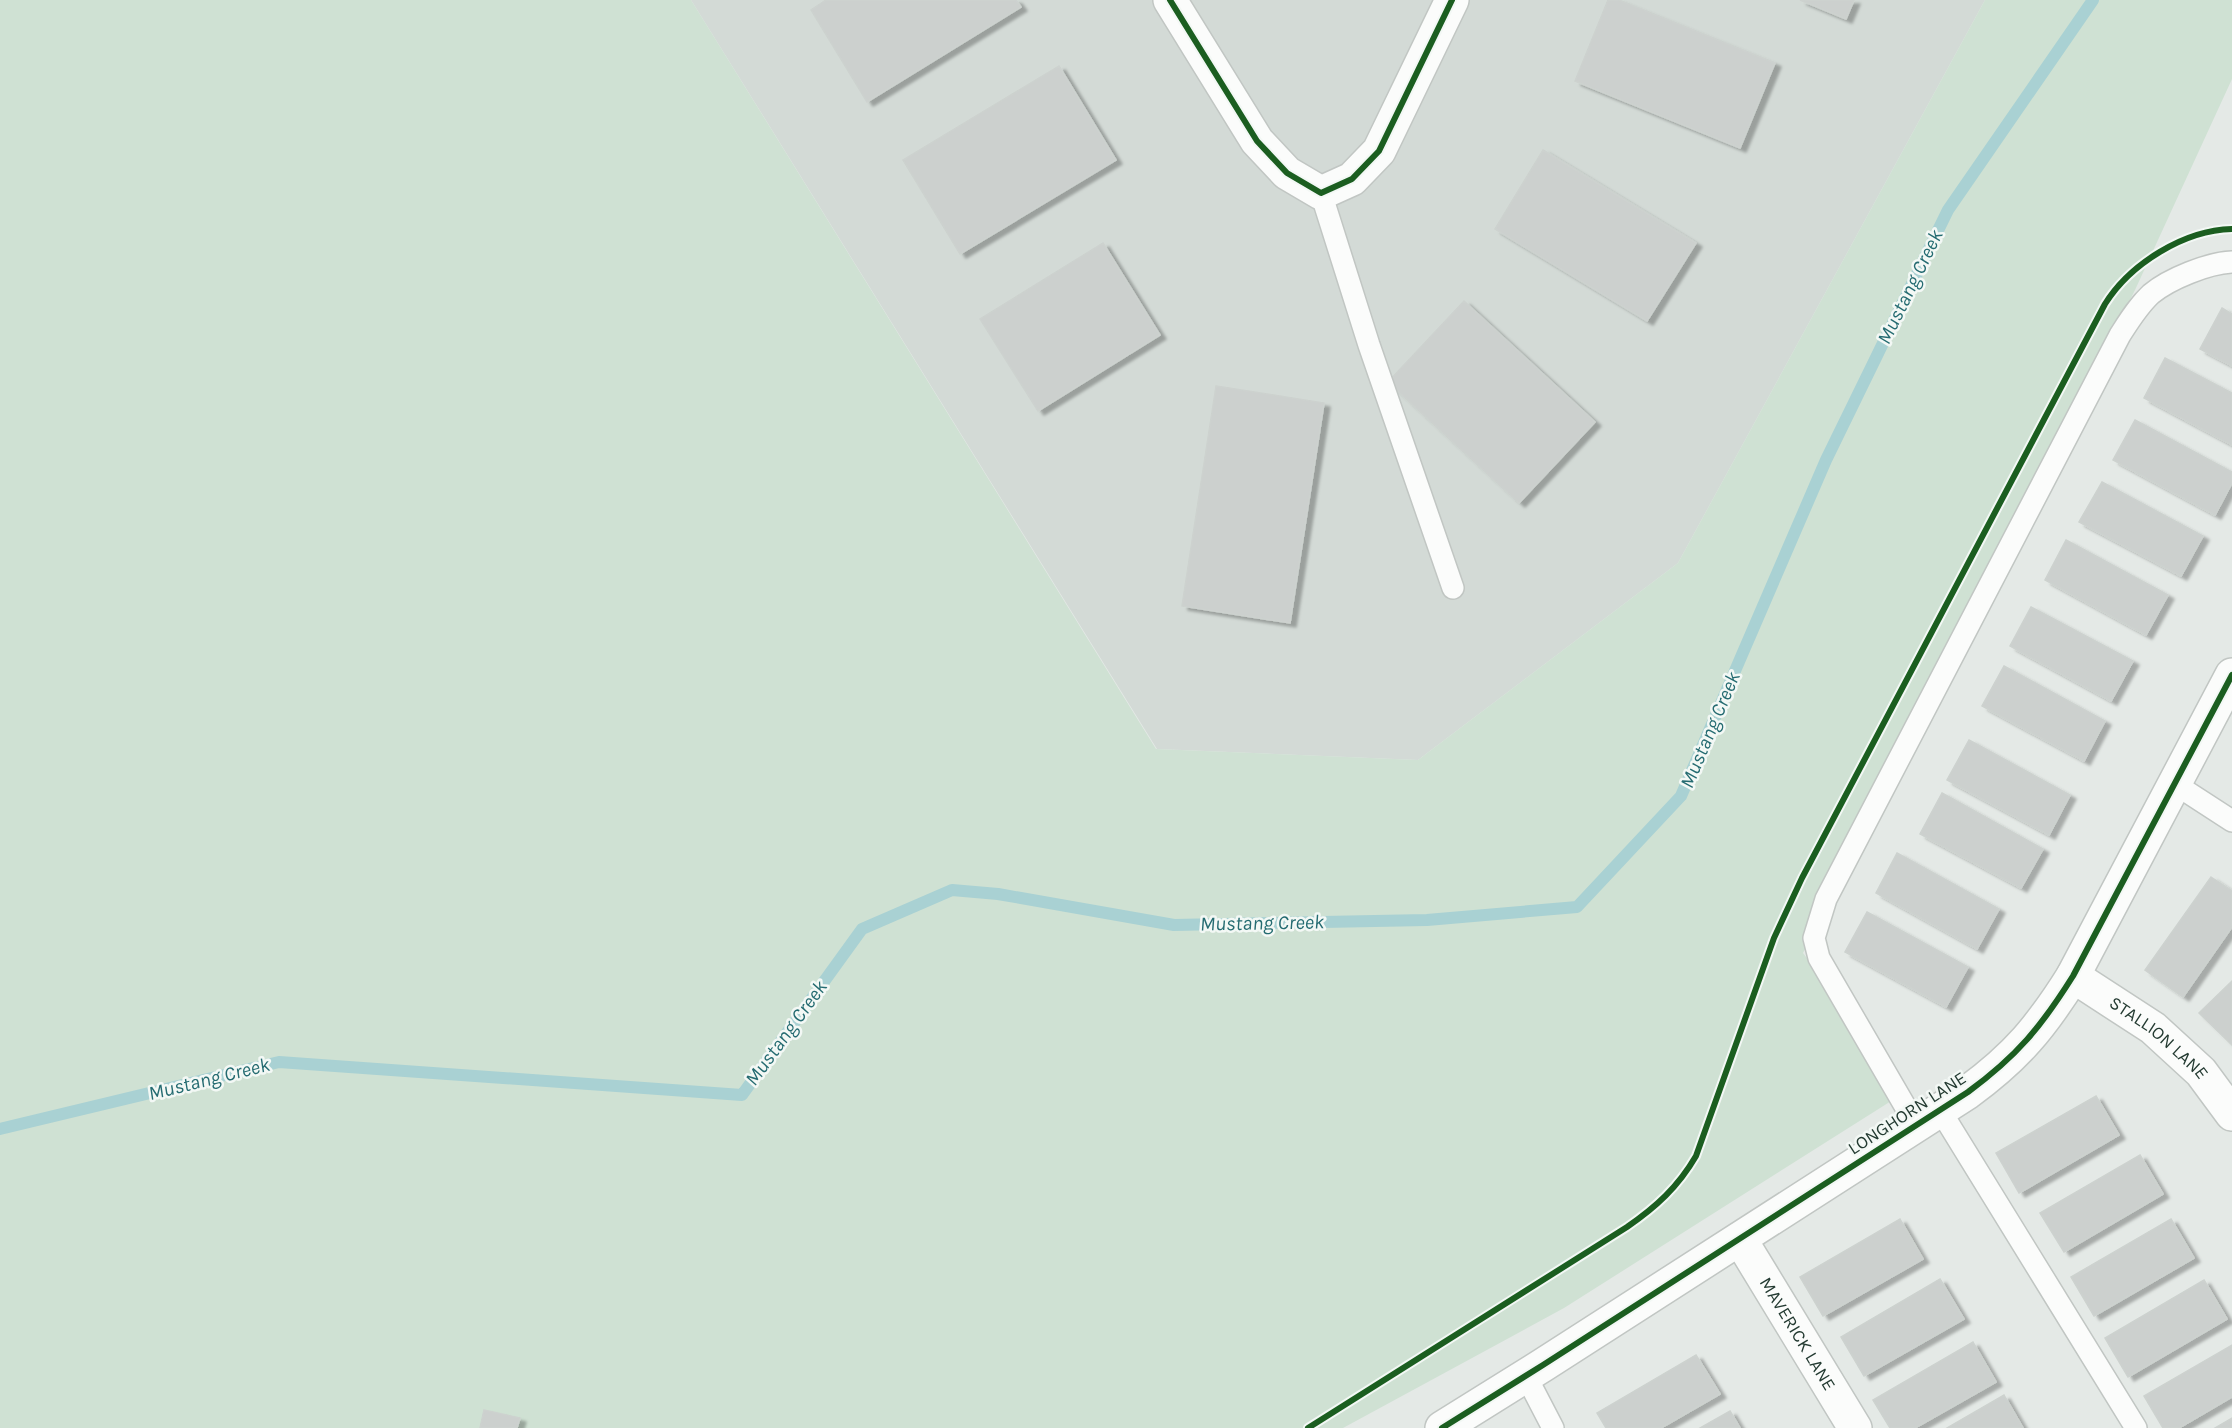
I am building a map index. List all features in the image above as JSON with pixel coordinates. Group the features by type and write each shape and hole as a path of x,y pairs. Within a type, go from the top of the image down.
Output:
{"street":[{"path":"1170,0 1257,141 1287,173 1321,193 1352,179 1379,151 1452,0"},
{"name":"LONGHORN LANE","path":"1442,1428 1928,1118 1989,1077 2022,1047 2048,1015 2073,976 2232,675"},
{"name":"STALLION LANE","path":"2073,976 2153,1029 2201,1072 2232,1114"},
{"name":"MAVERICK LANE","path":"1740,1239 1855,1428"}],"lane":[{"path":"1321,193 1369,345 1453,588"},
{"path":"2136,1428 1819,958 1814,938 1826,899 2120,335 2135,312 2152,294 2192,271 2218,262 2232,262"},
{"path":"2175,784 2232,821"},
{"path":"1526,1376 1553,1428"}],"shaded area":[{"path":"691,0 1985,0 1678,563 1418,760 1157,749"}],"green space":[{"path":"0,0 691,0 1156,749 1418,760 1678,563 1985,0 2232,0 2232,79 2135,290 1803,953 1907,1091 1564,1308 1343,1428 0,1428"}],"building":[{"path":"826,0 1016,0 1021,7 867,102 811,10"},
{"path":"1608,0 1619,0 1775,63 1740,148 1575,81"},
{"path":"1800,0 1854,0 1846,19"},
{"path":"1059,66 1116,160 960,254 903,160"},
{"path":"1543,150 1696,243 1647,321 1495,229"},
{"path":"1103,243 1160,335 1038,411 980,319"},
{"path":"1464,301 1595,422 1519,503 1388,382"},
{"path":"2222,308 2232,314 2232,366 2200,349"},
{"path":"2165,358 2232,393 2232,445 2144,398"},
{"path":"1216,386 1324,403 1290,623 1182,606"},
{"path":"2135,420 2232,472 2232,483 2215,515 2113,460"},
{"path":"2102,482 2203,536 2181,576 2079,522"},
{"path":"2066,540 2168,595 2146,635 2045,580"},
{"path":"2031,607 2133,661 2111,701 2010,646"},
{"path":"2004,666 2105,721 2084,761 1982,706"},
{"path":"1969,740 2070,795 2049,835 1947,780"},
{"path":"1942,793 2043,849 2021,888 1920,834"},
{"path":"1897,853 1999,909 1977,949 1876,893"},
{"path":"2211,877 2232,891 2232,927 2183,997 2145,970"},
{"path":"1867,912 1968,967 1946,1007 1845,952"},
{"path":"2232,981 2232,1045 2199,1013"},
{"path":"2096,1096 2119,1135 2019,1193 1996,1153"},
{"path":"2140,1155 2163,1194 2064,1252 2040,1213"},
{"path":"1900,1219 1923,1259 1823,1316 1800,1277"},
{"path":"2171,1219 2194,1258 2094,1316 2071,1277"},
{"path":"1940,1279 1964,1319 1864,1376 1841,1337"},
{"path":"2204,1280 2227,1319 2128,1377 2105,1338"},
{"path":"1973,1342 1996,1382 1915,1428 1890,1428 1873,1400"},
{"path":"2232,1345 2232,1397 2179,1428 2163,1428 2144,1396"},
{"path":"1696,1355 1720,1394 1661,1428 1606,1428 1597,1413"},
{"path":"2004,1395 2023,1428 1947,1428"},
{"path":"484,1410 520,1418 517,1428 480,1428"},
{"path":"1730,1411 1740,1428 1700,1428"},
{"path":"2232,1418 2232,1428 2215,1428"}],"waterway":[{"name":"Mustang Creek","path":"0,1129 279,1062 742,1095 862,929 952,890 998,894 1174,925 1427,920 1577,907 1681,796 1826,460 1948,210 2093,0"}],"cycle path":[{"path":"1170,0 1257,141 1287,173 1321,193 1352,179 1379,151 1452,0"},
{"path":"1308,1428 1627,1227 1657,1204 1682,1177 1696,1156 1774,938 1802,878 2105,304 2129,276 2160,252 2195,236 2232,229"},
{"path":"1442,1428 1968,1092 2001,1066 2039,1026 2073,976 2232,675"}]}
